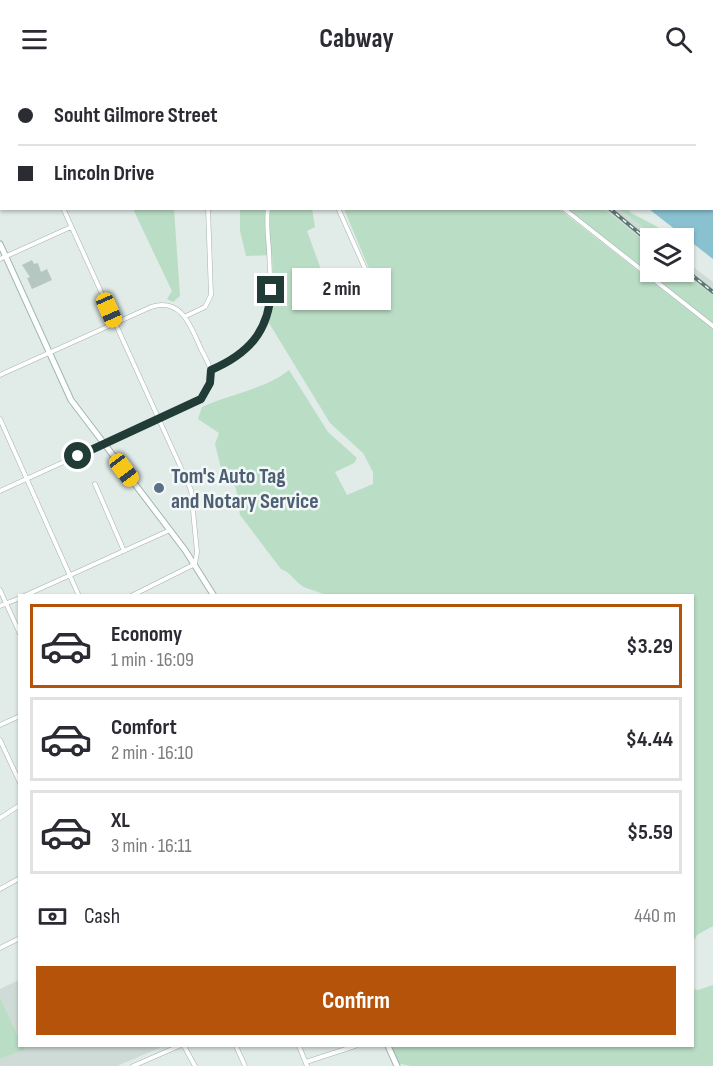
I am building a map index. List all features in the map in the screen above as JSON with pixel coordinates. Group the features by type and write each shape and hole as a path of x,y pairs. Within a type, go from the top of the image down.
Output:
{"main road":[{"path":"0,244 3,257 71,400 195,564 213,594"},
{"path":"388,1047 397,1066"}],"street":[{"path":"64,210 192,494 197,552 195,564 135,594"},
{"path":"186,316 206,307 211,295 208,210"},
{"path":"211,370 230,362 244,352 256,338 264,323 270,298 268,210"},
{"path":"339,210 367,273"},
{"path":"566,210 713,326"},
{"path":"3,257 71,226"},
{"path":"0,375 162,304 173,306 186,316 211,370 210,383 201,399 0,491"},
{"path":"0,419 78,594"},
{"path":"94,484 124,551"},
{"path":"28,594 170,530"},
{"path":"0,590 18,630"},
{"path":"0,606 18,599"},
{"path":"0,725 18,717"},
{"path":"0,740 18,779"},
{"path":"0,818 18,807"},
{"path":"0,889 18,879"},
{"path":"0,948 18,939"},
{"path":"133,1066 145,1064 177,1047"},
{"path":"185,1047 195,1066"},
{"path":"236,1047 244,1066"},
{"path":"299,1047 307,1064 352,1047"}],"shaded area":[{"path":"605,210 620,210 644,228 640,228 640,238"},
{"path":"694,268 713,282 713,295 694,281"},
{"path":"18,980 18,1036 0,997 0,989"},
{"path":"23,1047 162,1047 117,1066 0,1066 0,1059 24,1049"}],"green space":[{"path":"133,210 174,210 180,296 173,302 167,299 172,291"},
{"path":"240,210 312,210 315,227 307,231 328,289 373,278 344,210 560,210 640,272 640,282 653,282 713,329 713,926 697,935 694,940 694,594 322,594 303,587 281,569 240,515 236,488 221,468 215,444 219,433 198,419 202,407 259,387 289,370 328,432 357,458 354,463 335,472 347,495 373,484 373,472 363,453 330,423 269,323 274,296 272,255 246,256 240,231"},
{"path":"568,210 605,210 640,238 640,266"},
{"path":"620,210 629,210 658,228 644,228"},
{"path":"694,281 713,295 713,323 660,282"},
{"path":"713,985 713,1066 411,1066 396,1063 388,1047 694,1047 694,989"},
{"path":"0,997 18,1036 18,1047 25,1049 0,1059"}],"water":[{"path":"650,210 713,210 713,259 694,244 694,228 673,228"}],"building":[{"path":"32,260 34,264 38,263 41,272 47,269 52,280 32,289 27,278 30,277 22,265"}],"railway":[{"path":"611,210 640,234"},
{"path":"694,277 713,292"}],"place":[{"name":"Tom's Auto Tag and Notary Service","path":"159,488"}],"route":[{"path":"78,456 201,399 208,389 211,370 235,359 256,338 267,315 271,290"}]}
